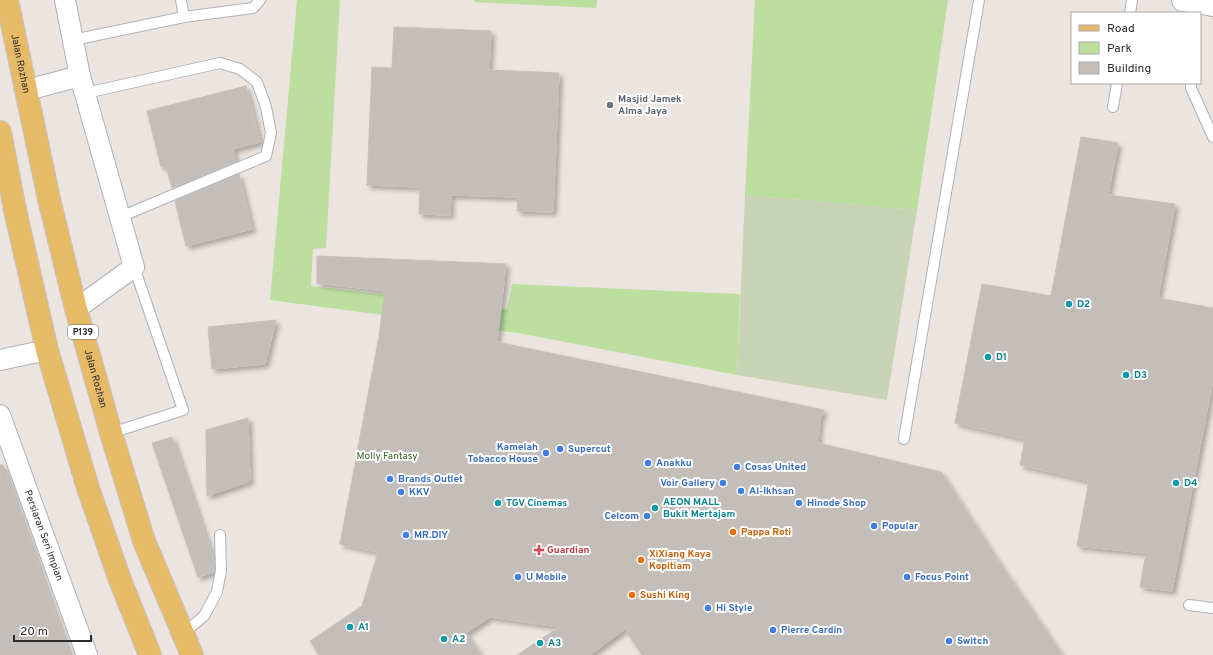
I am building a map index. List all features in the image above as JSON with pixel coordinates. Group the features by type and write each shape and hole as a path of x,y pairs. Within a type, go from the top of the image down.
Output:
{"main road":[{"name":"Jalan Rozhan","path":"7,0 49,199 76,309 111,433 144,541 192,655"},
{"path":"0,132 47,350 88,488 120,580 150,655"}],"street":[{"path":"65,0 83,85 134,267 76,309"},
{"path":"27,90 83,85"},
{"path":"0,360 47,350"},
{"name":"Persiaran Seri Impian","path":"0,415 87,655"}],"lane":[{"path":"181,0 184,17"},
{"path":"73,40 184,17 253,8 260,0"},
{"path":"904,439 979,0"},
{"path":"1130,12 1132,0"},
{"path":"83,85 220,63 240,70 257,82 266,107 271,133 266,156 120,217"},
{"path":"1113,107 1117,84"},
{"path":"1191,84 1191,88 1213,137"},
{"path":"111,433 183,410 134,267"},
{"path":"182,634 204,616 217,592 221,570 220,535"},
{"path":"1190,605 1213,608"}],"green space":[{"path":"297,0 340,0 326,248 313,249 311,286 507,309 512,284 740,294 737,375 518,333 270,300"},
{"path":"474,0 597,0 596,8 474,2"},
{"path":"755,0 948,0 917,210 745,195"},
{"path":"745,195 917,210 887,400 737,375"}],"building":[{"path":"394,27 491,31 489,70 559,73 553,212 517,211 518,197 451,195 450,215 419,214 420,187 367,185 372,67 392,68"},
{"path":"246,86 260,142 233,149 236,162 172,188 166,166 161,167 147,111"},
{"path":"1081,137 1118,143 1108,195 1175,204 1158,298 1213,308 1213,380 1172,591 1140,587 1146,553 1077,546 1089,481 1020,465 1025,439 955,423 982,284 1051,296"},
{"path":"239,174 252,229 186,246 175,201"},
{"name":"AEON MALL Bukit Mertajam","path":"317,256 506,264 497,342 824,410 820,420 818,443 941,472 996,558 1062,655 642,655 625,629 590,655 517,655 559,627 490,617 466,633 481,655 319,655 310,641 362,606 378,552 340,544 379,336 385,291 317,283"},
{"path":"276,320 265,364 212,369 208,327"},
{"path":"248,418 250,481 207,496 206,430"},
{"path":"172,437 214,561 214,572 198,577 152,443"},
{"path":"0,465 3,465 70,655 0,655"}],"tunnel":[{"path":"392,403 476,423 468,479"},
{"path":"454,567 468,479 699,514 791,552 879,645 885,655"},
{"path":"865,655 996,558"}],"place":[{"name":"Masjid Jamek Alma Jaya","path":"610,105"},
{"name":"D2","path":"1069,304"},
{"name":"D1","path":"988,357"},
{"name":"D3","path":"1126,375"},
{"name":"Supercut","path":"560,449"},
{"name":"Kamelah Tobacco House","path":"546,453"},
{"name":"Anakku","path":"648,463"},
{"name":"Cosas United","path":"737,467"},
{"name":"Brands Outlet","path":"390,479"},
{"name":"Voir Gallery","path":"723,483"},
{"name":"D4","path":"1176,483"},
{"name":"Al-Ikhsan","path":"741,491"},
{"name":"KKV","path":"401,492"},
{"name":"TGV Cinemas","path":"498,503"},
{"name":"Hinode Shop","path":"799,503"},
{"name":"AEON MALL Bukit Mertajam","path":"655,508"},
{"name":"Celcom","path":"647,516"},
{"name":"Popular","path":"874,526"},
{"name":"Pappa Roti","path":"733,532"},
{"name":"MR.DIY","path":"406,535"},
{"name":"Guardian","path":"539,550"},
{"name":"XiXiang Kaya Kopitiam","path":"641,560"},
{"name":"U Mobile","path":"518,577"},
{"name":"Focus Point","path":"907,577"},
{"name":"Sushi King","path":"632,595"},
{"name":"Hi Style","path":"708,608"},
{"name":"A1","path":"350,627"},
{"name":"Pierre Cardin","path":"773,630"},
{"name":"A2","path":"444,639"},
{"name":"Switch","path":"949,641"},
{"name":"A3","path":"540,643"}],"park label":[{"name":"Molly Fantasy","path":"387,456"}]}
